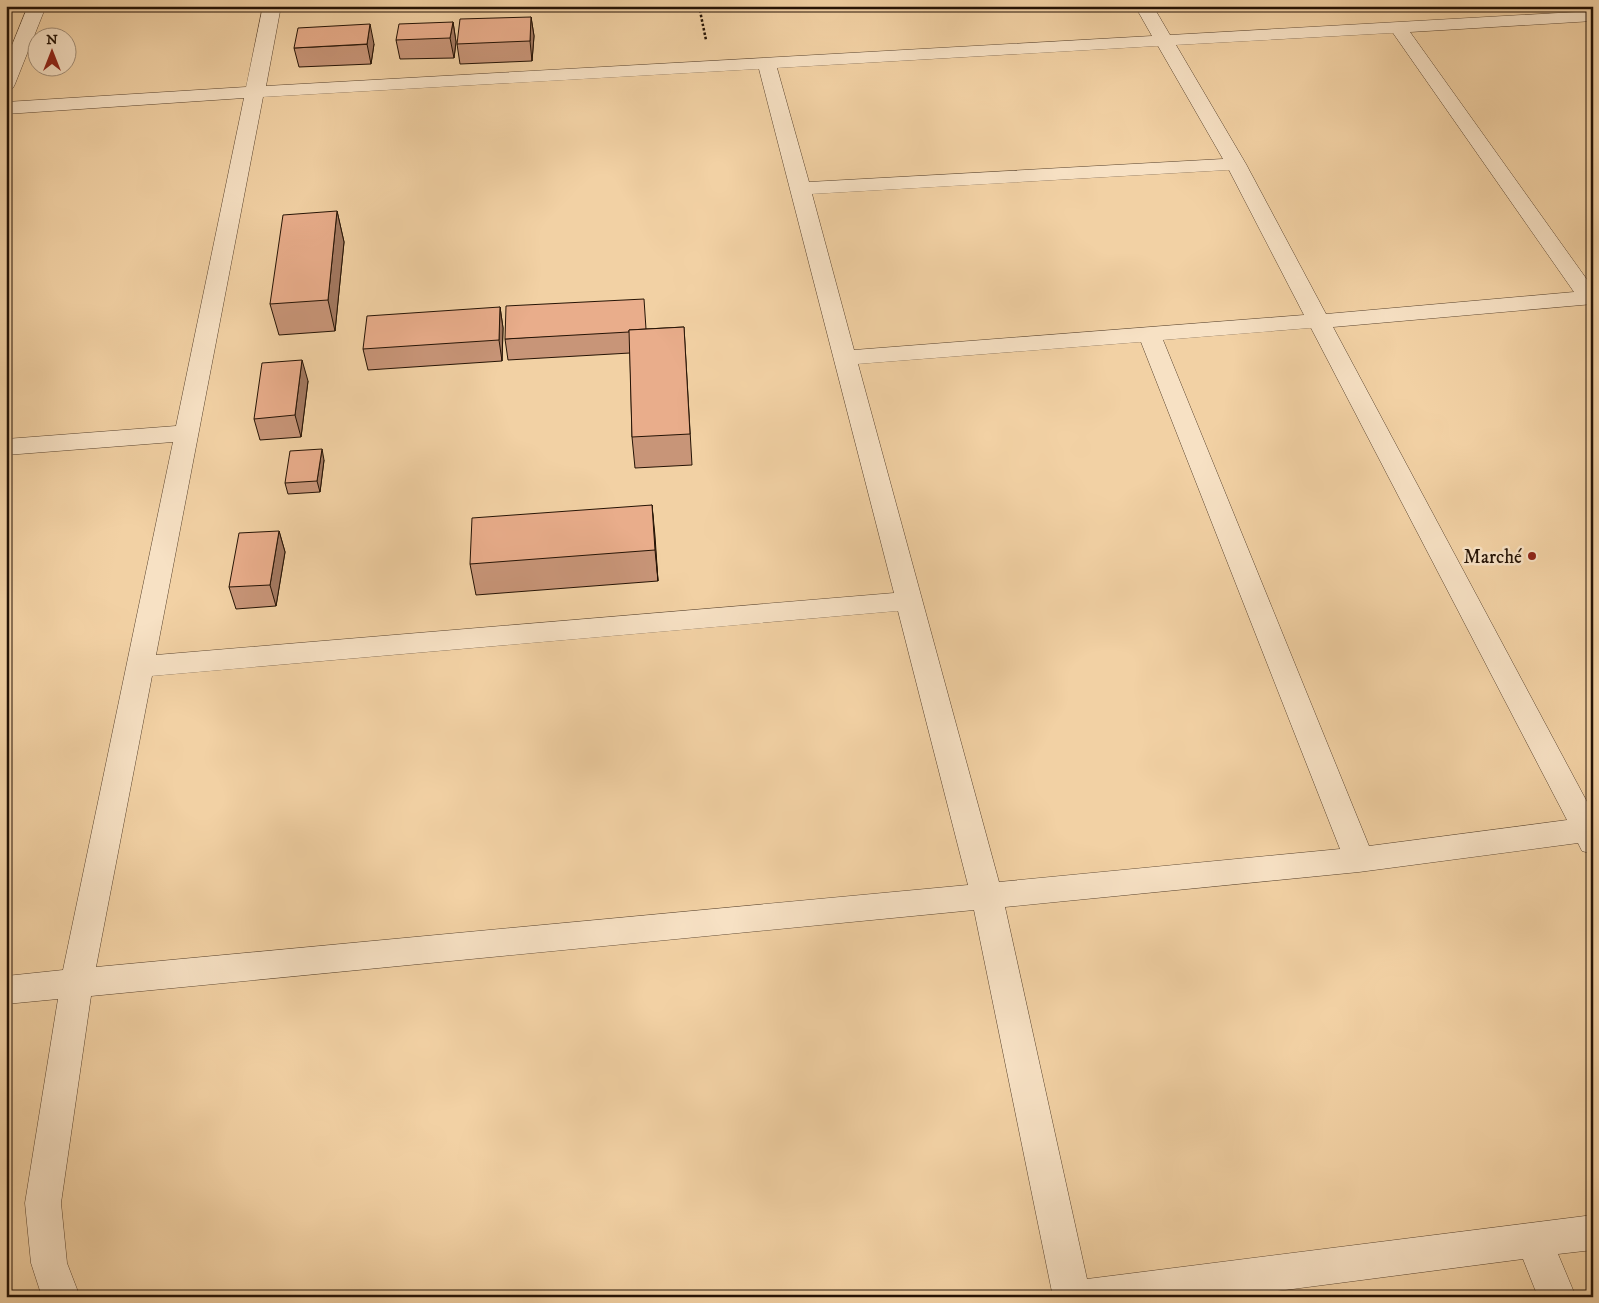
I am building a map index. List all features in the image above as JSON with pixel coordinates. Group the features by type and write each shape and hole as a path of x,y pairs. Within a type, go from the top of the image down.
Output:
{"street":[{"path":"6,84 37,6"},
{"path":"61,1297 49,1262 43,1203 77,983 272,6"},
{"path":"6,990 1359,860 1590,833 1236,164 1144,6"},
{"path":"6,108 1164,39 1593,16"},
{"path":"1397,26 1591,297"},
{"path":"767,64 986,896 1072,1297"},
{"path":"800,188 1236,164"},
{"path":"844,358 1319,321 1591,297"},
{"path":"1149,334 1359,860"},
{"path":"6,447 187,433"},
{"path":"140,667 909,601"},
{"path":"1088,1297 1593,1232"},
{"path":"1534,1241 1557,1297"}],"path":[{"path":"699,6 711,67"}],"building":[{"path":"531,17 530,41 457,44 460,19"},
{"path":"453,22 450,38 396,40 399,24"},
{"path":"370,24 367,44 294,48 298,28"},
{"path":"337,211 328,300 270,304 283,215"},
{"path":"644,299 646,329 629,330 629,332 505,339 506,306"},
{"path":"500,307 499,340 363,349 367,316"},
{"path":"684,327 690,434 632,437 629,330"},
{"path":"302,360 295,415 254,419 262,363"},
{"path":"322,449 317,481 285,483 290,451"},
{"path":"652,505 655,550 470,564 472,518"},
{"path":"279,531 270,585 229,587 239,533"}],"place":[{"name":"Marché","path":"1532,556"}]}
